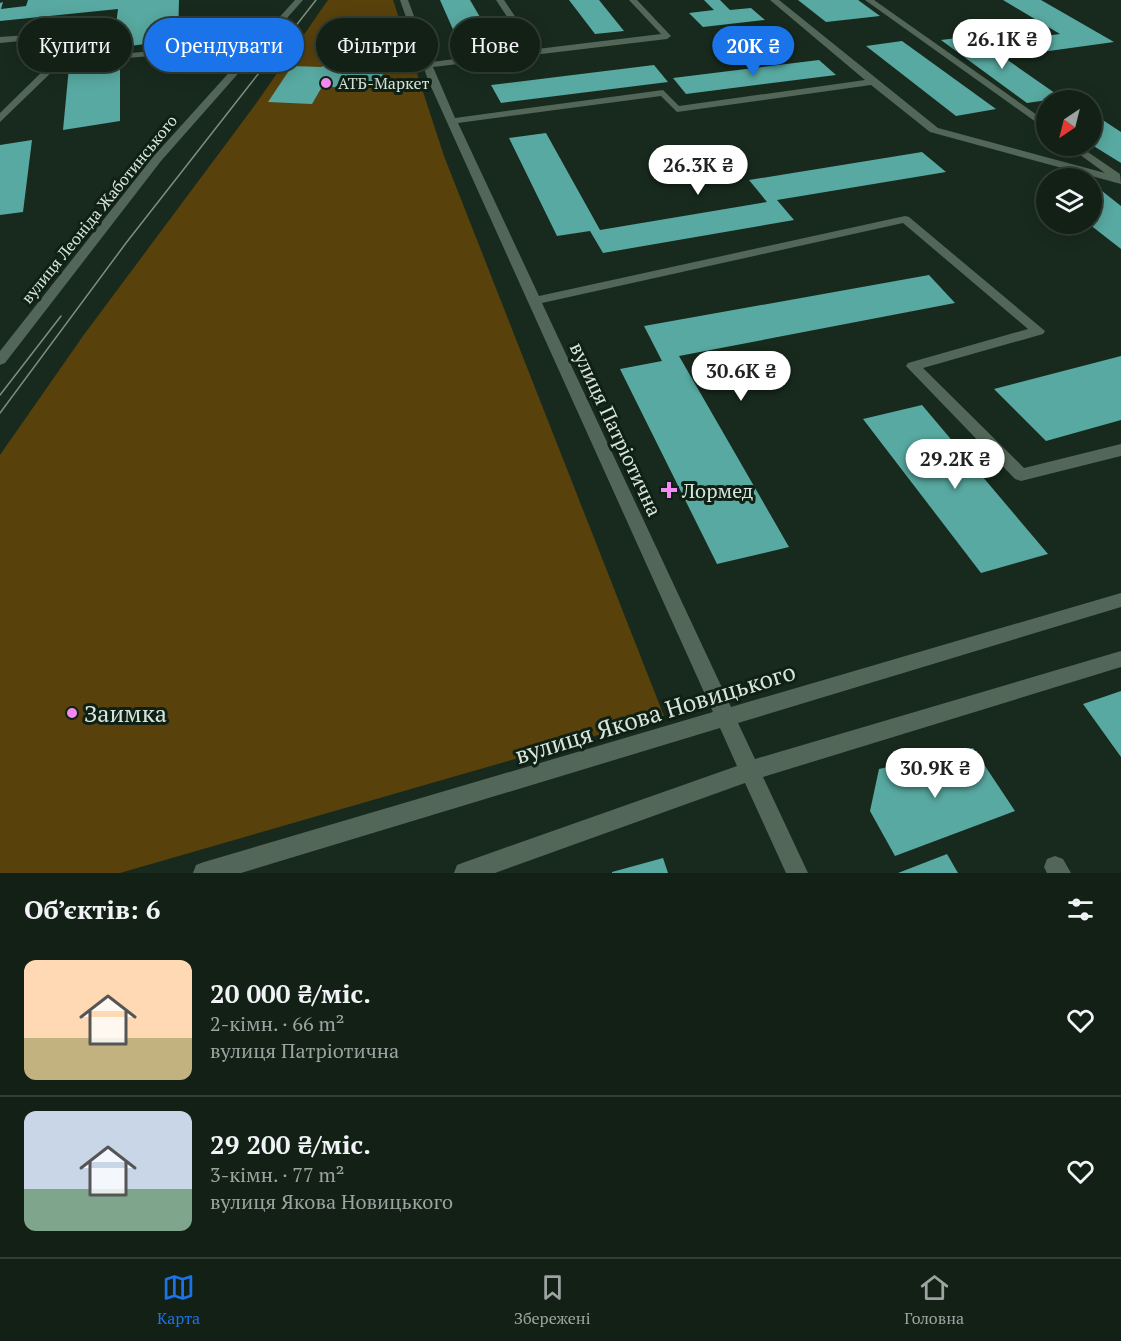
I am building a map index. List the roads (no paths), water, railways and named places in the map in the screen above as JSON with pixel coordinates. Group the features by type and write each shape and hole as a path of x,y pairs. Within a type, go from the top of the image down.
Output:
{"street":[{"name":"вулиця Леоніда Жаботинського","path":"283,18 299,0"},
{"name":"вулиця Патріотична","path":"404,0 411,18"},
{"path":"500,0 512,18"},
{"path":"540,51 667,36 633,0"},
{"path":"774,0 934,130 1121,181"},
{"path":"869,0 1036,119"},
{"path":"0,40 18,38"},
{"path":"0,118 47,72"},
{"name":"вулиця Леоніда Жаботинського","path":"0,360 157,159 236,72"},
{"name":"вулиця Патріотична","path":"431,72 796,873"},
{"path":"453,121 663,93 677,109 873,82"},
{"path":"0,102 19,99"},
{"path":"1087,156 1121,181"},
{"path":"534,301 905,219 1038,331 914,366 1022,475 1121,450"},
{"name":"вулиця Якова Новицького","path":"204,873 1121,600"},
{"path":"465,873 750,771 1121,659"}],"tram line":[{"path":"0,413 126,243 316,0"},
{"path":"0,395 61,316"}],"place":[{"name":"АТБ-Маркет","path":"326,83"},
{"name":"Лормед","path":"669,490"},
{"name":"Заимка","path":"72,713"}]}
